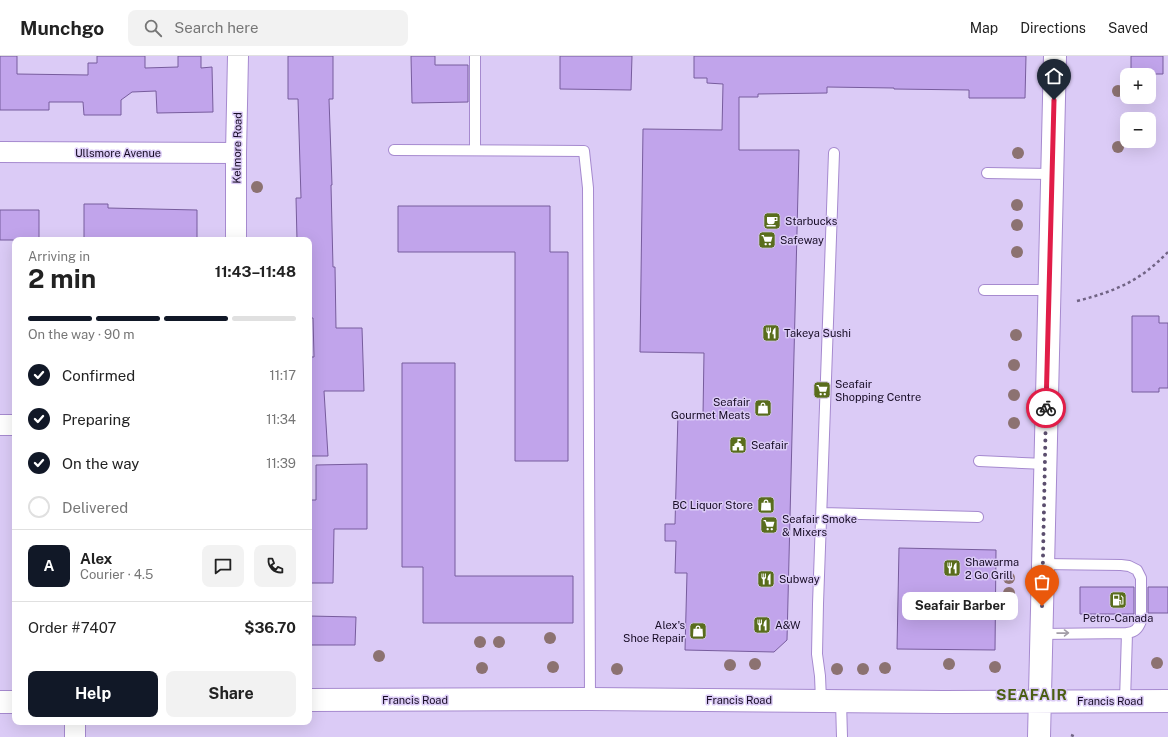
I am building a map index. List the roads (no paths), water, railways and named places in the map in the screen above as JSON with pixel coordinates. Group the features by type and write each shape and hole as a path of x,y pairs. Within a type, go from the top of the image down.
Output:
{"street":[{"name":"Kelmore Road","path":"236,237 238,56"},
{"path":"1039,737 1055,56"},
{"name":"Ullsmore Avenue","path":"0,152 236,152"},
{"path":"0,425 12,426"},
{"name":"Francis Road","path":"312,700 590,699 1040,702 1168,701"},
{"path":"0,702 12,702"},
{"path":"75,725 75,737"}],"lane":[{"path":"475,56 475,150"},
{"path":"394,150 584,151 588,188 590,699"},
{"path":"834,153 817,654 820,676 831,700 842,737"},
{"path":"987,173 1052,174"},
{"path":"984,290 1049,290"},
{"path":"979,461 1046,464"},
{"path":"822,513 978,517"},
{"path":"1041,634 1127,633 1134,632 1139,627 1141,621 1141,578 1137,570 1129,566 1121,565 1043,564"},
{"path":"1125,701 1127,633"}],"place":[{"name":"Starbucks","path":"772,221"},
{"name":"Safeway","path":"767,240"},
{"name":"Takeya Sushi","path":"771,333"},
{"name":"Seafair Shopping Centre","path":"822,390"},
{"name":"Seafair Gourmet Meats","path":"763,408"},
{"name":"Seafair","path":"738,445"},
{"name":"BC Liquor Store","path":"766,505"},
{"name":"Seafair Smoke & Mixers","path":"769,525"},
{"name":"Shawarma 2 Go Grill","path":"952,568"},
{"name":"Subway","path":"766,579"},
{"name":"Petro-Canada","path":"1118,600"},
{"name":"Seafair Barber","path":"1042,606"},
{"name":"A&W","path":"762,625"},
{"name":"Alex's Shoe Repair","path":"698,631"}],"district":[{"name":"SEAFAIR","path":"1032,695"}]}
